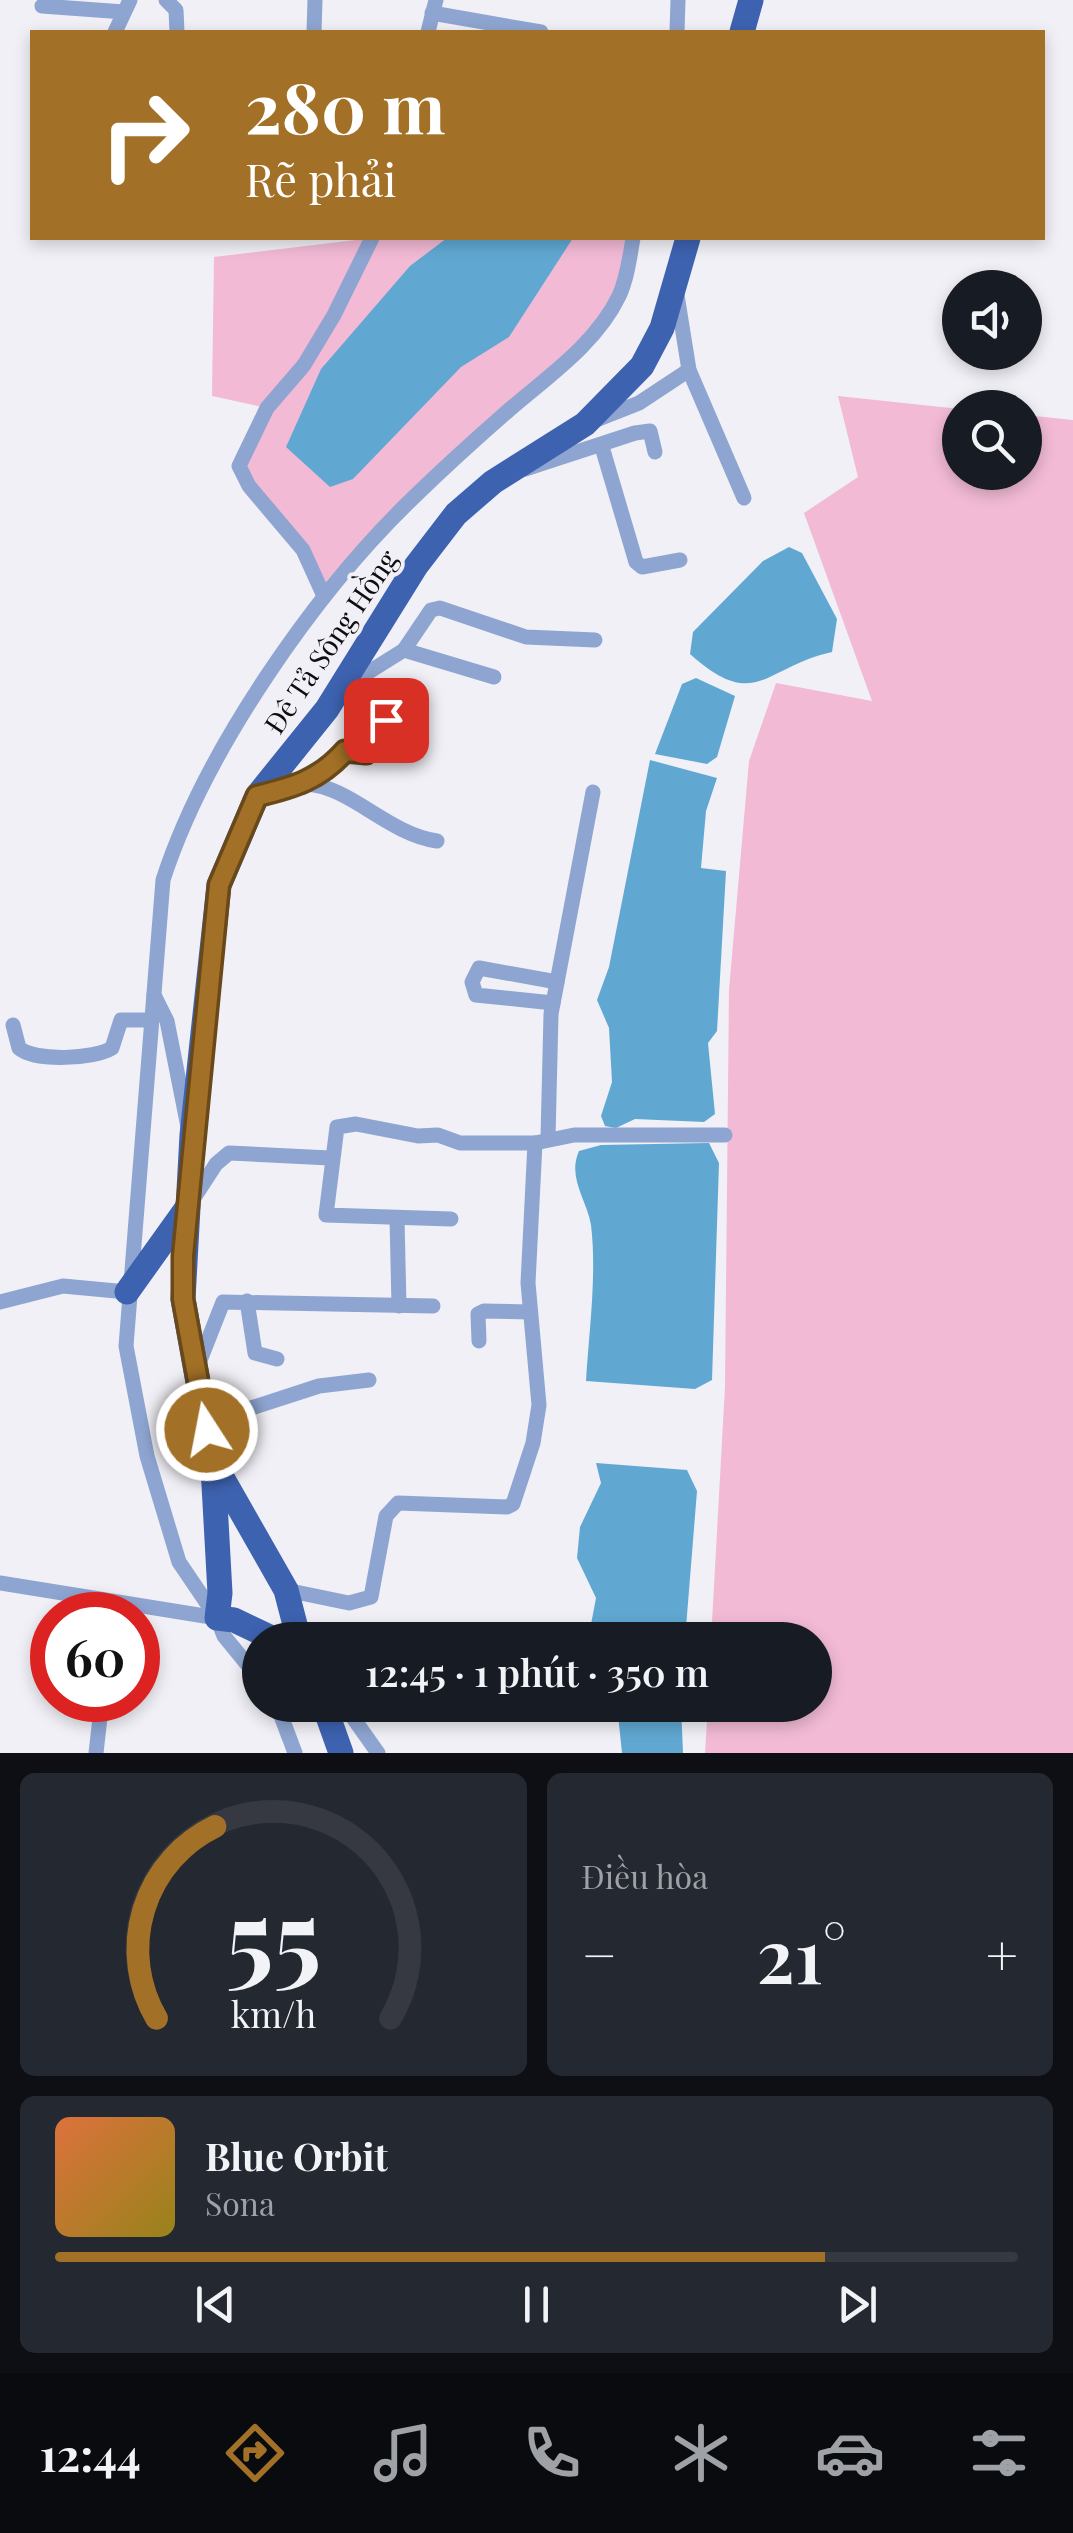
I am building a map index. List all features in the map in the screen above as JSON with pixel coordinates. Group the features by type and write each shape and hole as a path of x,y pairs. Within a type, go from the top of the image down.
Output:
{"main road":[{"path":"743,30 751,0"},
{"name":"Đê Tả Sông Hồng","path":"294,1622 286,1590 212,1460 183,1299 192,1134 219,885 257,796 337,693 416,566 456,514 511,471 585,424 642,366 662,328 687,240"},
{"path":"127,1292 187,1208"},
{"path":"212,1460 220,1594 217,1618 242,1624"},
{"path":"330,1722 341,1753"}],"street":[{"path":"166,0 176,10 178,30"},
{"path":"314,30 315,0"},
{"path":"677,30 678,0"},
{"path":"42,6 127,6 116,30"},
{"path":"434,7 532,30"},
{"path":"323,594 304,550 249,486 238,466 267,408 304,365 334,315 371,240"},
{"path":"242,1658 179,1562 147,1456 126,1346 127,1292 163,880 178,832 214,764 323,594 412,498 555,374 591,334 618,297 632,240"},
{"path":"676,281 690,370 744,498"},
{"path":"585,424 639,403 690,370"},
{"path":"511,471 650,431 655,452"},
{"path":"602,447 636,562 642,567 680,560"},
{"path":"337,693 404,650 431,610 440,608 526,637 595,640"},
{"path":"404,650 494,677"},
{"path":"257,796 305,784 328,770 345,751 366,753 373,748 398,693"},
{"path":"305,784 330,790 412,838 437,841"},
{"path":"286,1590 348,1603 371,1597 386,1516 398,1502 504,1507 514,1504 533,1443 538,1405 528,1240 553,1003 594,792"},
{"path":"553,1003 476,995 472,982 479,968 557,982"},
{"path":"152,992 167,1021 182,1114 192,1134"},
{"path":"12,1026 19,1048 30,1056 98,1054 112,1048 121,1020 150,1020"},
{"path":"451,1220 326,1215 333,1135 345,1123 418,1136 438,1135 460,1143 725,1135"},
{"path":"187,1208 228,1153 330,1158"},
{"path":"397,1218 399,1306"},
{"path":"0,1302 63,1286 127,1292"},
{"path":"247,1300 256,1353 276,1359"},
{"path":"196,1371 223,1302 432,1306"},
{"path":"479,1341 478,1314 530,1312"},
{"path":"212,1460 228,1461 229,1421 236,1413 319,1386 369,1380"},
{"path":"0,1583 40,1592"},
{"path":"160,1613 217,1618"},
{"path":"96,1753 100,1722"},
{"path":"283,1722 295,1753"},
{"path":"356,1722 378,1753"}],"shaded area":[{"path":"355,240 631,240 618,297 591,334 323,594 303,550 239,466 267,408 212,396 214,257"},
{"path":"838,396 942,407 942,490 1042,490 1042,417 1073,420 1073,1753 705,1753 707,1722 832,1722 832,1622 712,1622 725,1387 729,990 749,761 776,683 872,701 804,513 858,477"}],"water":[{"path":"444,240 572,240 509,337 461,367 353,479 330,487 286,447 321,369 410,266"},
{"path":"789,547 802,553 837,619 832,652 760,681 730,681 690,654 693,632 763,561"},
{"path":"696,678 735,696 717,757 707,764 655,754 682,684"},
{"path":"650,760 717,778 706,811 701,868 726,871 717,1031 708,1043 715,1114 704,1122 635,1119 616,1128 605,1126 601,1116 612,1082 609,1028 597,1000 609,967"},
{"path":"709,1143 719,1163 712,1380 695,1389 586,1381 593,1244 589,1216 576,1180 579,1151 601,1145"},
{"path":"596,1463 687,1470 697,1491 686,1622 591,1622 596,1598 577,1558 580,1527 601,1483"},
{"path":"619,1722 682,1722 683,1753 622,1753"}],"route":[{"path":"207,1430 183,1299 183,1256 219,885 257,796 305,784 328,770 345,751 366,753 373,748 386,720"}]}
